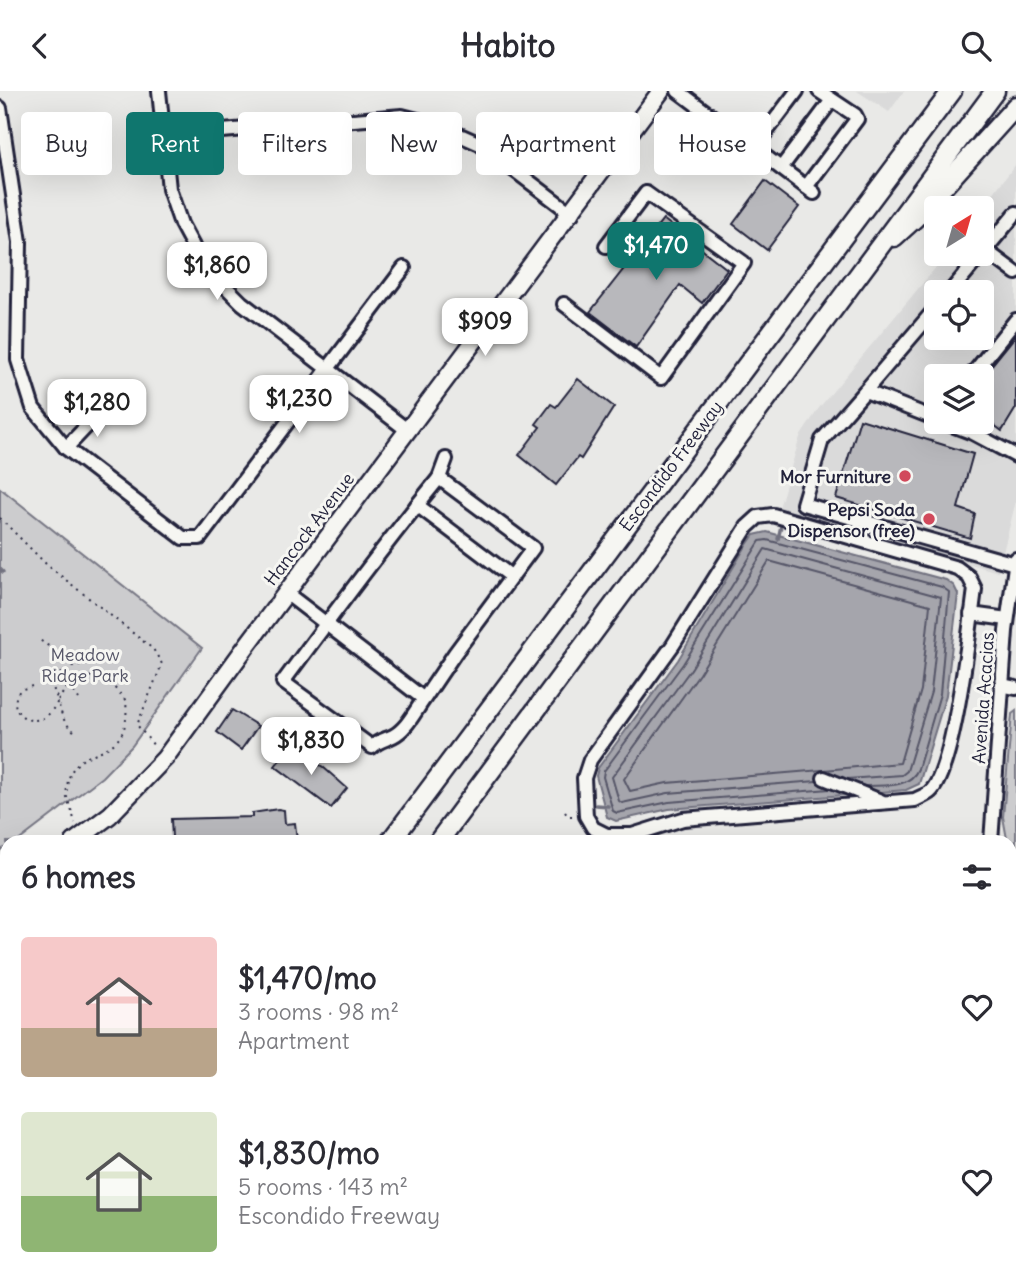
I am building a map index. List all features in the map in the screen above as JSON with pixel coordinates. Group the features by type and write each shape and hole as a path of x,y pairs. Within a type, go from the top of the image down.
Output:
{"highway":[{"path":"867,204 937,91"},
{"name":"Escondido Freeway","path":"395,835 952,91"},
{"name":"Escondido Freeway","path":"443,835 867,260 995,91"},
{"path":"867,260 915,218 1016,106"}],"main road":[{"name":"Hancock Avenue","path":"82,835 110,815 165,758 661,91"}],"street":[{"path":"159,91 160,112"},
{"path":"678,91 706,112"},
{"path":"771,125 797,91"},
{"path":"771,161 810,190 857,119 819,91"},
{"path":"780,168 832,100"},
{"path":"0,108 20,242 18,360 33,408 66,448 183,538 200,538 404,268"},
{"path":"224,131 402,116 438,125 480,144 572,214"},
{"path":"167,175 181,224 202,263 242,303 407,430"},
{"path":"564,304 662,378 744,263 646,193 606,246"},
{"path":"994,239 1016,213"},
{"path":"994,257 1016,273"},
{"path":"960,280 972,266"},
{"path":"981,364 1016,320"},
{"path":"924,322 822,440 803,504 1016,561"},
{"path":"865,391 924,414"},
{"path":"66,448 104,408"},
{"path":"975,434 1016,456"},
{"path":"439,478 533,548 404,728 393,736 379,740 372,747 283,682 439,478 446,459"},
{"path":"417,505 512,576"},
{"path":"773,515 957,568 969,577 975,589 960,700 939,775 931,792 915,800 884,802 683,819 632,835 607,835 593,828 586,816 584,778 590,760 673,645 747,527 758,517 773,515"},
{"name":"Avenida Acacias","path":"990,835 1007,619 1016,561"},
{"path":"286,593 424,699"},
{"path":"971,614 1007,619"},
{"path":"1001,685 1016,688"},
{"path":"824,778 884,802"}],"path":[{"path":"0,518 47,565 153,649 162,664 137,725 165,758"},
{"path":"38,639 54,651 103,658 72,667 54,677 52,685 64,720 74,731"},
{"path":"32,686 20,690 15,702 15,708 26,719 46,718 69,685 89,676 105,679 126,701 127,715 118,741 106,750 78,762 71,770 66,795 76,835"},
{"path":"69,685 79,699"}],"shaded area":[{"path":"857,91 904,91 889,112"},
{"path":"1016,164 1016,501 998,572 779,508 800,437 819,408 924,282 924,350 994,350 994,280 925,280 937,266 994,266 994,196 991,196"}],"green space":[{"name":"Meadow Ridge Park","path":"0,488 202,648 132,746 102,777 26,835 0,835"},
{"path":"1016,711 1016,835 1006,835 1003,817 1012,714"}],"water":[{"path":"767,532 946,580 954,586 958,594 946,695 919,784 906,790 669,809 616,821 607,817 596,776 598,768 678,660 746,546 754,535"}],"building":[{"path":"765,181 799,207 767,250 733,224"},
{"path":"663,219 727,269 702,303 680,285 636,347 590,312"},
{"path":"1016,335 1016,408 1002,431 994,425 993,364"},
{"path":"578,379 614,407 581,459 578,457 556,485 519,455 540,427 536,424 551,404 556,407"},
{"name":"Mor Furniture","path":"860,419 973,454 958,508 975,514 970,538 836,498"},
{"path":"232,710 258,726 241,750 217,732"},
{"path":"291,746 323,767 347,788 331,808 275,766"},
{"path":"284,810 285,824 295,823 296,835 172,835 171,819 252,817 252,813"}],"waterway":[{"path":"778,539 781,526"},
{"path":"0,569 3,572"},
{"path":"596,805 608,806"}],"place":[{"name":"Mor Furniture","path":"905,476"},
{"name":"Pepsi Soda Dispensor (free)","path":"929,519"}]}
